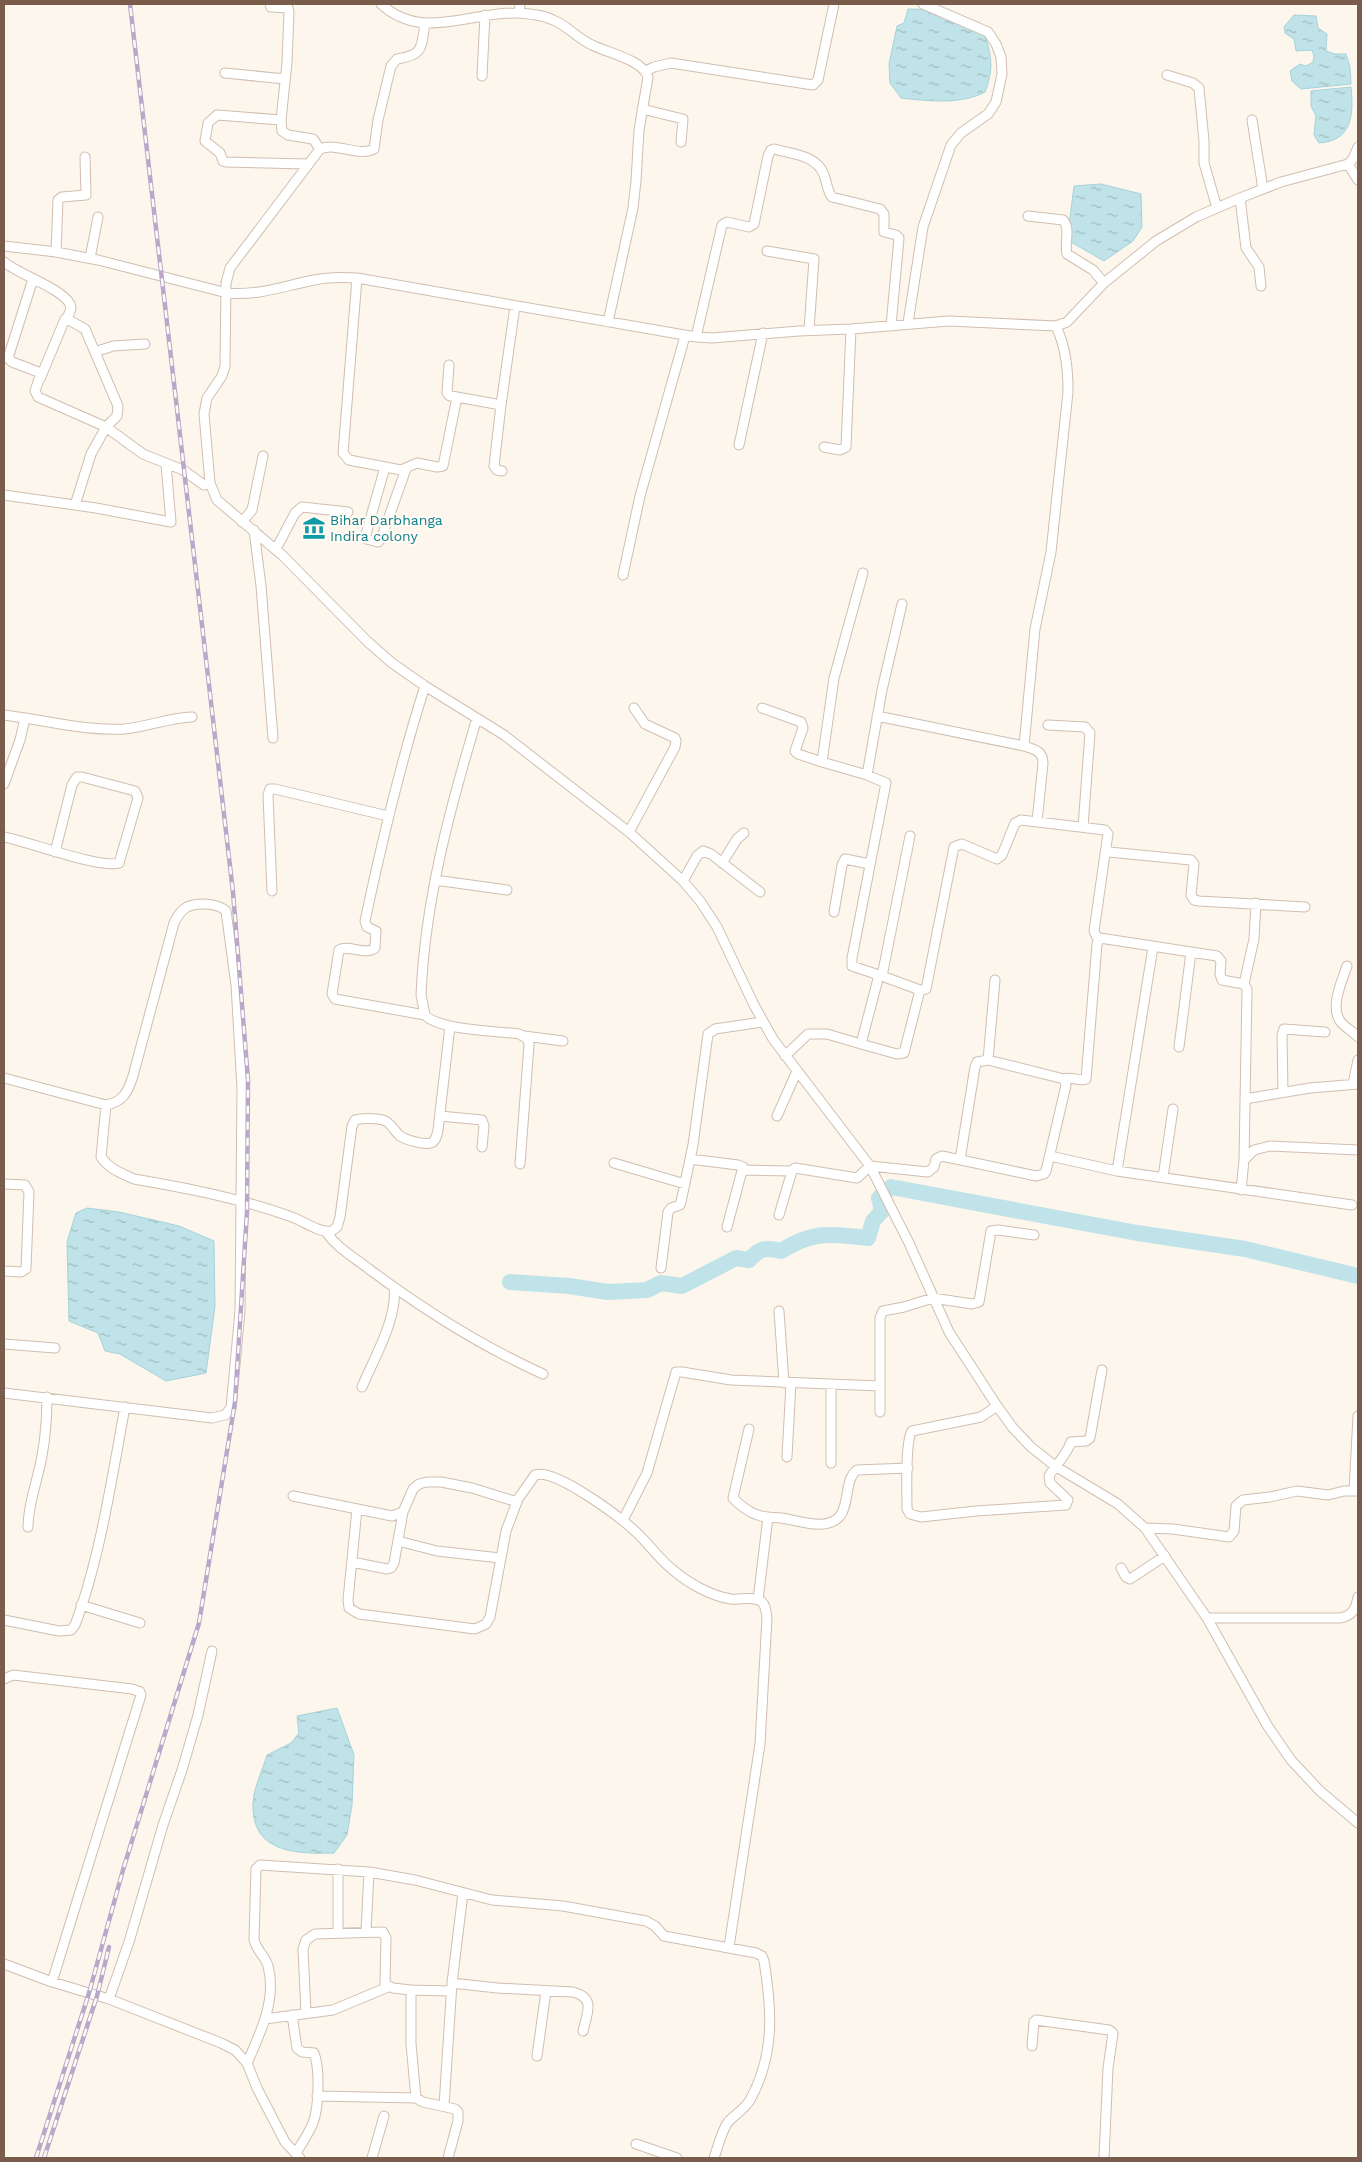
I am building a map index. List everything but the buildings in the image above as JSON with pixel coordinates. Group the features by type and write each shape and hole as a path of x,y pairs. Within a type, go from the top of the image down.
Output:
{"street":[{"path":"270,4 271,7 289,10 281,120 282,131 285,134 313,139 320,149"},
{"path":"381,4 400,18 425,23 453,22 520,8 554,20 581,39 637,64 646,71 648,77 642,109 633,208 608,322"},
{"path":"646,71 654,67 671,64 812,85 818,80 834,4"},
{"path":"908,323 923,227 951,146 961,133 988,114 996,102 1002,74 1001,57 996,44 988,32 923,4"},
{"path":"482,76 485,15"},
{"path":"425,23 420,50 412,57 397,59 391,66 378,120 374,150 368,152 331,147 320,149 234,262 227,275 225,366 222,376 204,405 210,483 217,500 276,549 368,642 392,663 425,686 504,735 629,832 683,881 700,901 717,927 762,1022 785,1056 870,1166 909,1243 949,1332 996,1406 1031,1447 1055,1466 1118,1504 1145,1528 1208,1618 1267,1725 1291,1760 1320,1792 1358,1823"},
{"path":"224,73 285,79"},
{"path":"1167,75 1193,83 1199,88 1204,163 1217,208"},
{"path":"642,109 683,119 681,142"},
{"path":"281,120 217,114 208,123 205,141 220,153 222,161 226,162 308,164"},
{"path":"1252,120 1263,189"},
{"path":"4,246 90,258 227,293 248,295 316,280 336,277 357,278 696,337 712,338 949,321 1056,326 1068,322 1104,283 1156,241 1196,218 1240,198 1263,189 1348,164 1353,159 1358,147"},
{"path":"696,337 722,225 727,222 749,227 754,224 768,156 771,150 809,158 823,171 832,197 880,209 884,214 884,232 896,235 899,238 890,326"},
{"path":"56,252 58,200 62,196 86,195 85,157"},
{"path":"1348,164 1358,180"},
{"path":"1240,198 1246,248 1260,267 1261,286"},
{"path":"1028,216 1063,220 1067,226 1066,247 1068,254 1093,270 1104,283"},
{"path":"90,258 98,217"},
{"path":"767,251 814,259 809,330"},
{"path":"4,262 54,291 70,304 71,308 67,319 85,329 119,409 117,416 106,427 91,454 75,505"},
{"path":"357,278 343,453 349,460 385,467 406,469 416,463 437,467 443,466 457,397"},
{"path":"33,279 8,358 12,362 38,371 40,379"},
{"path":"502,472 494,466 515,306"},
{"path":"64,319 35,391 38,397 106,427 143,454 183,470 204,485 210,483"},
{"path":"1024,746 1035,629 1051,552 1068,392 1068,369 1064,343 1056,326"},
{"path":"824,447 840,450 846,447 851,329"},
{"path":"739,445 763,333"},
{"path":"623,575 640,496 685,336"},
{"path":"95,352 113,346 146,344"},
{"path":"449,365 447,393 450,396 501,405"},
{"path":"242,522 252,510 263,456"},
{"path":"4,495 172,522 166,464"},
{"path":"385,467 366,534 366,539 369,541 378,542 382,539 406,469"},
{"path":"276,549 295,513 302,507 348,512"},
{"path":"254,530 261,586 273,738"},
{"path":"822,762 834,678 863,573"},
{"path":"867,775 877,716 902,604"},
{"path":"425,686 406,745 365,921 367,927 376,931 375,948 368,951 344,948 339,950 333,997 425,1015 433,1021 450,1026 563,1041"},
{"path":"629,832 675,747 676,741 675,738 646,724 634,708"},
{"path":"762,708 801,722 803,728 795,751 798,754 867,775 884,781 887,785 852,962 852,966 856,968 920,990 926,989 954,847 962,844 998,859 1002,855 1015,823 1022,820 1107,831 1094,931 1098,940 1086,1079 1068,1077 1064,1079 988,1060 977,1062 960,1160"},
{"path":"4,715 104,730 126,729 164,720 192,717"},
{"path":"877,716 1024,746 1039,752 1043,759 1037,822"},
{"path":"4,784 15,755 25,718"},
{"path":"425,1015 421,995 422,980 435,880 454,796 477,718"},
{"path":"1048,725 1085,727 1090,733 1083,827"},
{"path":"4,837 55,852 109,864 119,863 138,798 135,791 82,776 77,778 72,785 55,852"},
{"path":"272,892 268,795 270,790 274,789 388,816"},
{"path":"722,863 737,839 744,833"},
{"path":"861,1044 880,975 910,836"},
{"path":"1106,847 1109,852 1113,853 1191,860 1194,864 1191,895 1194,900 1305,907"},
{"path":"683,881 697,856 703,851 711,854 760,892"},
{"path":"834,912 842,865 845,859 870,864"},
{"path":"435,880 507,890"},
{"path":"1241,1190 1244,1160 1247,989 1244,984 1254,939 1256,904"},
{"path":"4,1078 106,1105 121,1100 126,1096 130,1086 178,914 185,908 193,905 219,906 226,911 236,985 242,1088 240,1311 231,1408 225,1415 212,1418 4,1393"},
{"path":"1098,940 1106,938 1217,956 1221,961 1220,974 1222,980 1244,984"},
{"path":"1117,1171 1154,947"},
{"path":"1179,1047 1191,952"},
{"path":"1347,966 1337,999 1337,1011 1340,1022 1358,1037"},
{"path":"988,1060 995,980"},
{"path":"785,1056 808,1034 827,1034 897,1054 904,1053 920,990"},
{"path":"661,1268 668,1212 680,1205 685,1184 708,1034 715,1029 762,1022"},
{"path":"326,1232 332,1231 339,1223 352,1126 355,1120 383,1120 407,1139 431,1143 438,1135 450,1026"},
{"path":"1283,1092 1282,1035 1284,1029 1325,1032"},
{"path":"520,1164 529,1045 528,1039 524,1036"},
{"path":"1245,1099 1283,1092 1356,1084 1358,1060"},
{"path":"777,1116 797,1071"},
{"path":"743,1170 792,1171 795,1168 800,1168 856,1178 870,1166 928,1172 934,1168 938,1157 1036,1176 1044,1174 1050,1156 1066,1085 1064,1079"},
{"path":"106,1105 100,1157 108,1166 134,1179 242,1201 291,1216 326,1232 340,1248 466,1335 544,1374"},
{"path":"1163,1177 1172,1109"},
{"path":"440,1116 482,1120 484,1126 482,1147"},
{"path":"1244,1160 1254,1150 1270,1146 1358,1150"},
{"path":"1050,1156 1117,1171 1352,1205"},
{"path":"690,1159 743,1167 727,1228"},
{"path":"614,1163 685,1184"},
{"path":"779,1215 792,1171"},
{"path":"4,1184 25,1185 29,1192 26,1269 21,1272 4,1271"},
{"path":"880,1412 881,1314 887,1309 904,1308 933,1298 972,1304 979,1302 991,1231 998,1230 1034,1235"},
{"path":"362,1387 391,1318 395,1298 394,1287"},
{"path":"780,1311 788,1383 787,1457"},
{"path":"4,1344 55,1348"},
{"path":"996,1406 981,1417 912,1431 909,1438 907,1509 914,1517 1064,1506 1068,1503 1068,1500 1048,1480 1049,1476 1055,1466 1065,1456 1071,1442 1086,1441 1090,1438 1102,1370"},
{"path":"622,1520 647,1473 676,1372 713,1378 880,1386"},
{"path":"831,1385 831,1463"},
{"path":"28,1527 29,1506 41,1456 46,1397"},
{"path":"4,1620 65,1632 71,1630 75,1625 111,1485 125,1407"},
{"path":"1145,1528 1173,1528 1230,1537 1234,1531 1236,1506 1243,1500 1297,1491 1328,1494 1356,1491 1358,1416"},
{"path":"749,1429 733,1498 752,1513 768,1517 815,1524 833,1521 844,1508 851,1476 856,1470 908,1468"},
{"path":"357,1509 348,1604 352,1611 359,1614 475,1629 486,1624 490,1617 506,1531 518,1499 531,1479 540,1474 545,1474 595,1500 637,1533 674,1571 706,1590 732,1599 758,1600 766,1607 760,1744 728,1947"},
{"path":"352,1562 387,1569 391,1568 394,1562 403,1512 413,1489 419,1484 441,1482 472,1488 510,1501 518,1499"},
{"path":"293,1496 392,1516 403,1512"},
{"path":"758,1600 768,1517"},
{"path":"398,1540 438,1551 500,1558"},
{"path":"1121,1568 1126,1577 1130,1579 1165,1556"},
{"path":"1208,1618 1348,1617 1352,1613 1358,1598"},
{"path":"81,1604 140,1623"},
{"path":"109,1999 129,1942 163,1825 182,1770 198,1716 212,1652"},
{"path":"4,1679 13,1675 137,1690 141,1695 52,1982"},
{"path":"247,2063 265,2020 268,2004 269,1976 266,1960 258,1952 254,1939 256,1869 263,1864 369,1872 414,1880 492,1900 563,1906 646,1921 655,1926 664,1936 728,1947 762,1956 770,1995 771,2020 769,2041 763,2066 751,2097 743,2109 728,2122 714,2158"},
{"path":"338,1869 338,1933"},
{"path":"366,1932 369,1872"},
{"path":"444,2106 452,1987 463,1893"},
{"path":"306,2013 304,1945 306,1940 315,1934 380,1931 385,1934 384,1979 388,1987"},
{"path":"4,1964 52,1982 109,1999 235,2050 247,2063 257,2088 285,2142 298,2156 313,2122 317,2096 316,2056 312,2052 302,2052 297,2048 292,2016"},
{"path":"265,2020 333,2010 388,1987 411,1990 452,1987 573,1992 581,1994 587,1999 588,2005 583,2031"},
{"path":"411,1990 411,2044 416,2098"},
{"path":"537,2056 546,1991"},
{"path":"1032,2046 1034,2022 1036,2020 1109,2030 1113,2033 1108,2068 1104,2158"},
{"path":"317,2096 416,2098 423,2102 455,2110 459,2116 448,2158"},
{"path":"372,2158 384,2116"},
{"path":"636,2144 677,2158"}],"water":[{"path":"908,9 944,12 980,23 987,41 991,65 985,92 965,99 944,101 901,98 890,83 889,64 897,26 904,23"},
{"path":"1294,15 1316,16 1318,28 1327,34 1326,51 1335,54 1346,54 1350,67 1351,84 1301,89 1292,81 1290,71 1300,64 1306,66 1313,62 1314,56 1312,50 1296,51 1294,39 1285,33 1284,27"},
{"path":"1351,87 1352,107 1349,125 1338,137 1319,143 1314,135 1316,116 1311,106 1311,91"},
{"path":"1101,184 1141,194 1142,227 1133,241 1104,261 1069,241 1068,233 1074,186"},
{"path":"87,1208 119,1212 179,1226 214,1241 215,1306 206,1373 166,1381 120,1354 105,1351 98,1333 69,1321 67,1242 76,1213"},
{"path":"337,1708 354,1755 352,1805 347,1835 334,1853 305,1853 279,1847 268,1841 259,1832 254,1820 253,1798 267,1755 291,1743 299,1733 297,1716"}],"waterway":[{"path":"510,1282 569,1286 608,1292 647,1290 661,1283 682,1286 736,1258 749,1260 756,1253 763,1250 781,1251 793,1244 813,1237 843,1235 868,1238 873,1221 882,1211 879,1198 891,1187 1137,1233 1245,1249 1358,1276"}],"railway":[{"path":"36,2158 89,1993 123,1870 199,1623 235,1402 247,1212 248,1080 233,892 130,4"},
{"path":"44,2158 97,1996 109,1947"}],"place":[{"name":"Bihar Darbhanga Indira colony","path":"314,528"}]}
